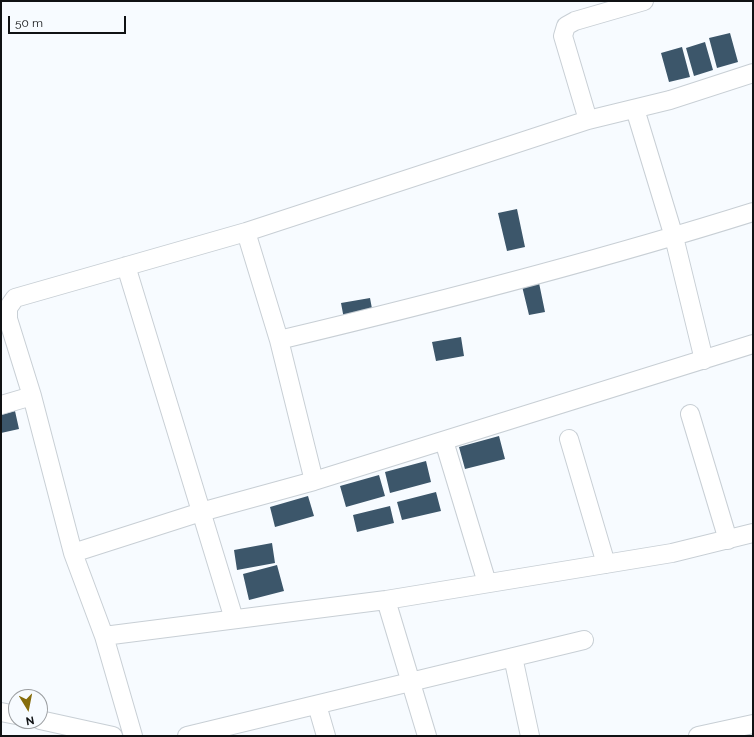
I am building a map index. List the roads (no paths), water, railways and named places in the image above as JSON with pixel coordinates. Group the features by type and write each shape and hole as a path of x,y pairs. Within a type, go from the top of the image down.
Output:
{"street":[{"path":"588,120 563,36 566,26 575,21 644,1"},
{"path":"133,736 104,636 73,553 32,396 8,319 8,308 15,298 246,232 588,120 670,100 753,73"},
{"path":"635,108 674,237 704,360"},
{"path":"279,340 401,311 674,237 753,212"},
{"path":"246,232 279,340 314,481"},
{"path":"126,266 234,619"},
{"path":"73,553 201,512 314,481 753,344"},
{"path":"1,404 32,396"},
{"path":"690,414 728,540"},
{"path":"569,439 606,564"},
{"path":"444,441 487,584"},
{"path":"104,636 386,600 672,553 753,534"},
{"path":"386,600 427,736"},
{"path":"187,736 224,732 317,705 584,640"},
{"path":"513,657 530,736"},
{"path":"317,705 326,736"},
{"path":"48,722 113,736"},
{"path":"698,736 753,724"}]}
